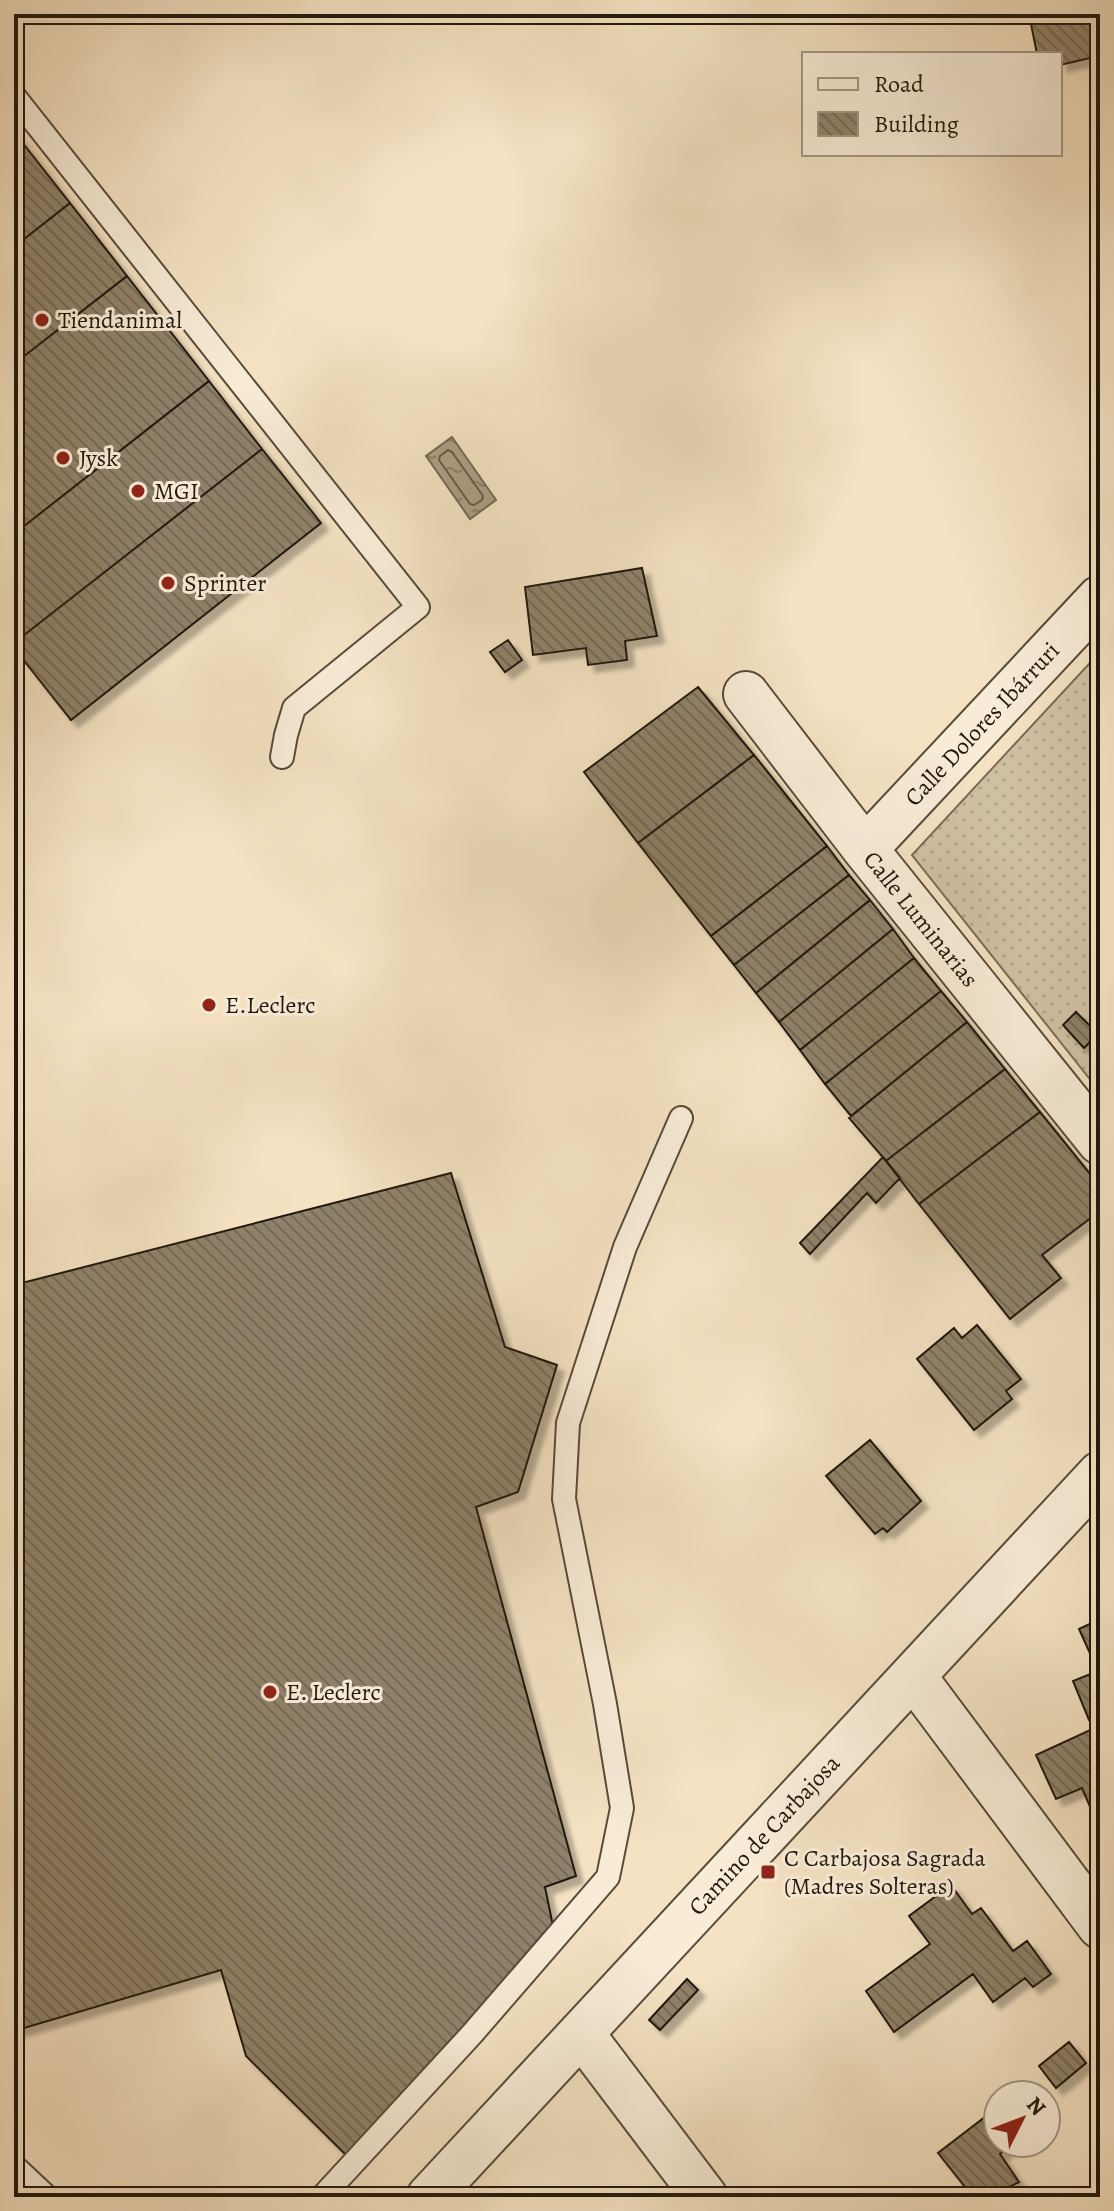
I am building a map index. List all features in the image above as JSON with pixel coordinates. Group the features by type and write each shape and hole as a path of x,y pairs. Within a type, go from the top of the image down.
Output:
{"street":[{"name":"Calle Dolores Ibárruri","path":"865,849 1100,598"},
{"name":"Calle Luminarias","path":"746,694 865,849 1100,1142"},
{"name":"Camino de Carbajosa","path":"429,2197 1100,1474"},
{"path":"914,1677 1100,1926"},
{"path":"581,2033 705,2197"}],"lane":[{"path":"14,96 418,607 294,708 282,757"},
{"path":"322,2197 472,2034 608,1877 622,1808 605,1704 564,1499 568,1423 625,1247 681,1118"},
{"path":"14,2166 47,2197"}],"shaded area":[{"path":"1100,652 1100,1092 912,855"}],"water":[{"path":"452,437 496,500 470,519 426,456"}],"building":[{"path":"1029,14 1100,14 1100,65 1093,67 1090,58 1062,65 1062,52 1037,52"},
{"path":"14,132 70,203 14,247"},
{"name":"Tiendanimal","path":"70,203 127,276 14,364 14,247"},
{"name":"Jysk","path":"127,276 209,381 14,534 14,364"},
{"name":"MGI","path":"209,381 262,449 14,643 14,534"},
{"name":"Sprinter","path":"262,449 321,523 71,720 14,648 14,643"},
{"path":"642,568 657,636 625,641 627,660 588,665 586,648 533,655 525,587"},
{"path":"508,640 522,660 505,672 490,652"},
{"path":"698,687 754,755 638,843 584,772"},
{"path":"754,755 827,846 711,936 638,843"},
{"path":"827,846 849,875 734,965 711,936"},
{"path":"849,875 870,900 756,993 734,965"},
{"path":"870,900 893,929 779,1022 756,993"},
{"path":"893,929 914,958 800,1050 779,1022"},
{"path":"914,958 941,991 825,1084 800,1050"},
{"path":"941,991 967,1022 851,1116 825,1084"},
{"path":"1076,1012 1098,1034 1084,1048 1063,1025"},
{"path":"967,1022 1005,1069 886,1161 849,1118"},
{"path":"1005,1069 1040,1112 919,1204 886,1161"},
{"path":"1040,1112 1100,1186 1100,1211 1042,1255 1061,1278 1010,1319 919,1204"},
{"path":"883,1157 900,1178 876,1203 867,1193 810,1254 800,1243"},
{"name":"E. Leclerc","path":"451,1173 505,1347 557,1365 518,1492 476,1507 576,1876 545,1887 553,1926 348,2157 246,2056 221,1970 14,2031 14,1285"},
{"path":"977,1325 1021,1379 1006,1391 1012,1399 974,1430 917,1359 954,1328 962,1338"},
{"path":"870,1440 921,1501 887,1532 883,1528 875,1534 826,1476"},
{"path":"1100,1619 1100,1830 1082,1788 1056,1799 1036,1755 1097,1727 1094,1718 1089,1720 1073,1681 1098,1671 1079,1629"},
{"path":"951,1885 972,1914 981,1908 1013,1951 1027,1941 1051,1974 1033,1987 1025,1978 993,2002 973,1974 894,2032 866,1991 930,1944 909,1916"},
{"path":"687,1979 698,1990 660,2030 649,2020"},
{"path":"1069,2042 1086,2063 1062,2083 1062,2079 1049,2079 1039,2066"},
{"path":"982,2119 982,2159 1003,2159 1019,2182 1009,2187 1018,2197 973,2197 938,2153"}],"place":[{"name":"Tiendanimal","path":"42,320"},
{"name":"Jysk","path":"63,458"},
{"name":"MGI","path":"138,491"},
{"name":"Sprinter","path":"168,583"},
{"name":"E.Leclerc","path":"209,1005"},
{"name":"E. Leclerc","path":"270,1692"},
{"name":"C Carbajosa Sagrada (Madres Solteras)","path":"768,1872"}]}
